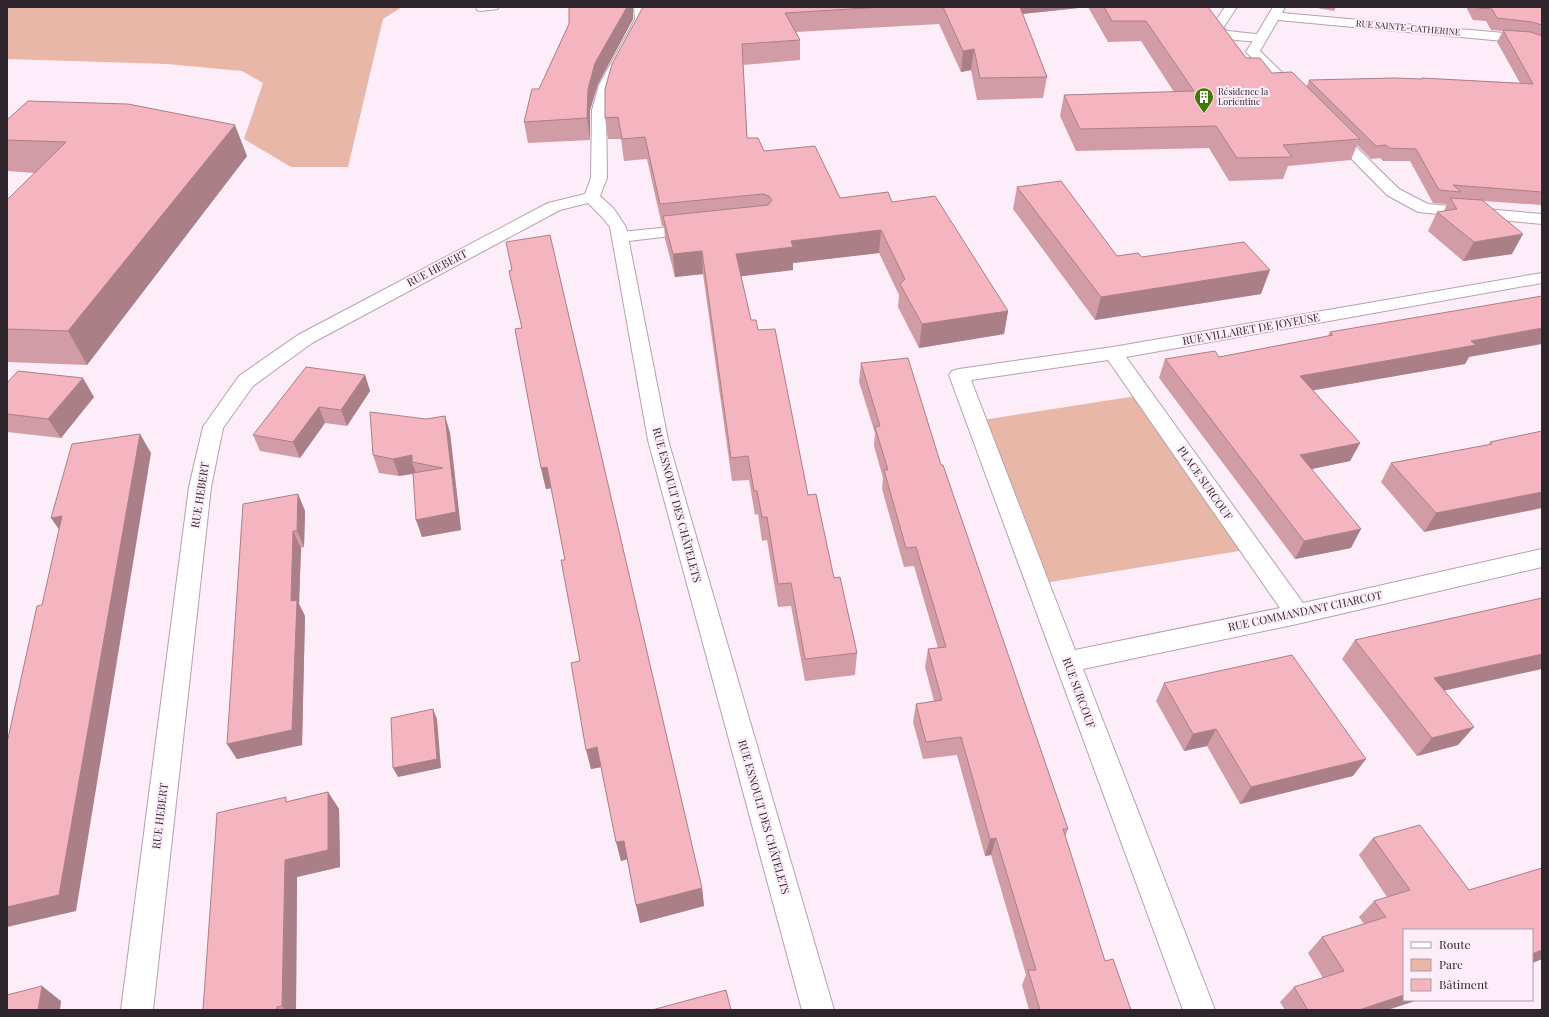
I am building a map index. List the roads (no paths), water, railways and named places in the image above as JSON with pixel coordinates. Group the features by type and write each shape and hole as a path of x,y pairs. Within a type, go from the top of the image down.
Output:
{"street":[{"path":"592,197 599,178 599,110 606,85 638,27 641,19 640,7"},
{"path":"1276,12 1253,52 1304,102"},
{"name":"RUE SAINTE-CATHERINE","path":"1276,12 1526,39 1542,44"},
{"path":"1326,125 1393,192 1424,209 1542,219"},
{"name":"RUE ESNOULT DES CHÂTELETS","path":"592,197 608,213 618,228 658,440 818,1010"},
{"name":"RUE HEBERT","path":"136,1010 200,487 213,427 246,381 305,339 554,206 592,197"},
{"name":"RUE VILLARET DE JOYEUSE","path":"959,375 1113,353 1542,278"},
{"name":"PLACE SURCOUF","path":"1113,353 1297,614"},
{"name":"RUE SURCOUF","path":"959,375 1199,1010"},
{"name":"RUE COMMANDANT CHARCOT","path":"1068,662 1297,614 1542,558"}],"lane":[{"path":"481,8 493,7"},
{"path":"1231,7 1216,29 1225,34 1261,38"},
{"path":"620,237 707,228"}],"place":[{"name":"Résidence la Lorientine","path":"1204,114"}]}
